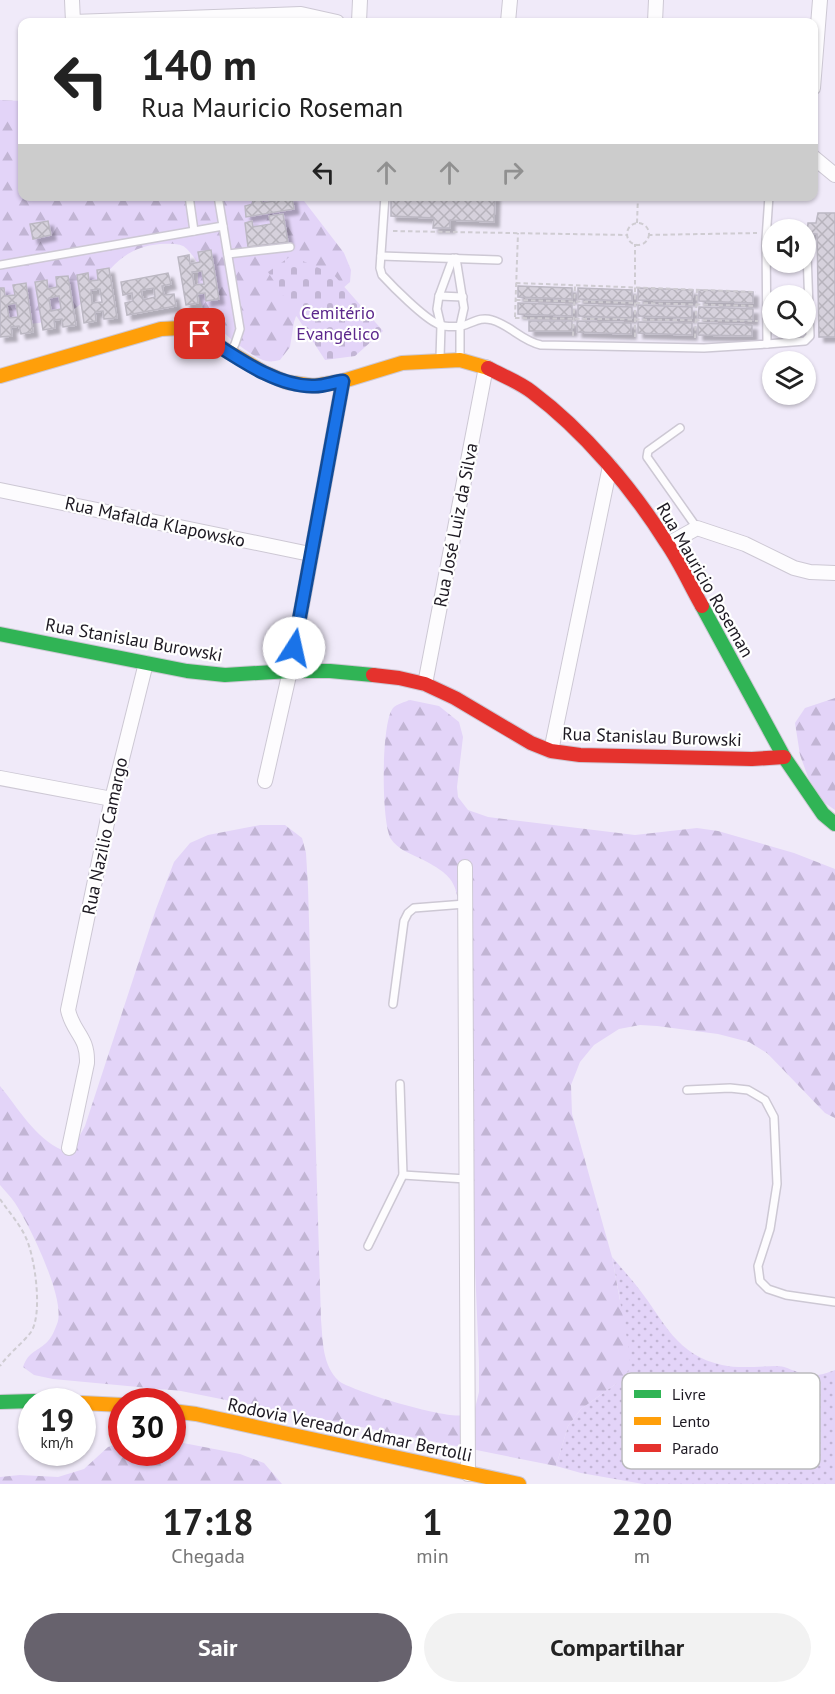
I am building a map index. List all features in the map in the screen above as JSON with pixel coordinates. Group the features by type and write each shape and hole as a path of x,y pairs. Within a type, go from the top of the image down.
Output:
{"main road":[{"name":"Rua Mauricio Roseman","path":"0,376 161,329 181,328 200,334 263,372 286,382 314,386 343,381 402,363 460,360 486,367 531,391 565,420 610,466 639,501 668,544 784,757 823,814 835,824"},
{"name":"Rua Stanislau Burowski","path":"0,634 187,671 225,675 330,671 399,678 425,684 455,698 531,743 551,751 580,755 752,759 784,757"},
{"path":"0,1402 18,1401"},
{"name":"Rodovia Vereador Admar Bertolli","path":"186,1413 519,1484"}],"street":[{"path":"72,0 73,18"},
{"path":"358,18 360,0"},
{"path":"508,18 510,0"},
{"path":"655,18 656,0"},
{"path":"818,25 820,0"},
{"path":"187,18 301,14 319,18"},
{"path":"818,161 835,175"},
{"name":"Rua José Luiz da Silva","path":"425,684 486,367"},
{"path":"266,781 290,671 343,381"},
{"path":"551,751 610,466"},
{"name":"Rua Mafalda Klapowsko","path":"0,490 310,554"},
{"path":"668,544 696,528 745,544 794,568 810,572 835,573"},
{"name":"Rua Nazilio Camargo","path":"69,1148 88,1052 85,1042 70,1019 68,1010 112,799 146,663"},
{"path":"0,777 112,799"},
{"path":"465,867 468,1474"}],"lane":[{"path":"190,201 194,231"},
{"path":"219,201 240,329 230,352"},
{"path":"385,201 380,268 382,275 428,318 441,326 460,326 478,319 489,319 501,323 532,343 541,345 694,348 805,341 810,336 808,273"},
{"path":"768,219 769,201"},
{"path":"0,265 223,226"},
{"path":"228,254 290,247"},
{"path":"381,256 498,260"},
{"path":"440,360 441,326 437,309 455,258"},
{"path":"455,258 464,308 460,326 460,360"},
{"path":"440,296 463,297"},
{"path":"767,339 767,344"},
{"path":"680,428 648,451 646,457 696,528"},
{"path":"393,1004 404,921 408,913 414,908 465,904"},
{"path":"368,1246 403,1175 400,1084"},
{"path":"687,1090 748,1089 765,1100 774,1117 777,1185 770,1229 758,1266 760,1281 768,1290 835,1302"},
{"path":"403,1175 466,1179"}],"path":[{"path":"637,223 638,201"},
{"path":"637,223 644,225 648,231 644,243 635,244 627,235 630,226 637,223"},
{"path":"382,231 627,235"},
{"path":"514,332 518,233"},
{"path":"648,235 762,237"},
{"path":"635,244 635,346"},
{"path":"516,283 762,292"},
{"path":"573,345 575,285"},
{"path":"694,348 697,290"},
{"path":"516,300 762,306"},
{"path":"515,318 762,321"},
{"path":"0,1199 26,1238 36,1277 38,1314 31,1331 0,1366"}],"green space":[{"path":"0,100 18,101 18,201 304,201 344,253 351,270 350,282 342,289 300,305 294,322 290,347 280,360 266,361 259,358 221,331 203,309 196,261 187,249 177,244 160,244 141,248 127,255 115,264 76,308 63,316 32,324 0,324"},
{"name":"Cemitério Evangélico","path":"291,256 333,274 383,331 355,356 325,360 268,272"},
{"path":"835,698 835,810 822,801 808,777 800,755 795,723 805,708"},
{"path":"410,700 439,706 459,722 463,737 457,787 458,797 468,810 488,817 635,835 697,828 718,831 794,853 835,869 835,1118 825,1113 767,1053 749,1042 718,1034 640,1025 619,1029 594,1045 580,1062 571,1085 572,1114 612,1257 630,1355 628,1371 622,1373 622,1378 617,1383 581,1409 568,1426 556,1466 186,1392 186,1388 149,1388 53,1379 34,1375 23,1367 31,1354 51,1337 59,1313 52,1281 37,1244 15,1203 0,1185 0,1086 35,1130 52,1145 62,1150 75,1144 85,1126 156,909 174,862 190,843 208,835 260,825 285,825 302,838 306,853 321,1320 326,1360 333,1375 339,1381 380,1397 421,1409 454,1415 465,1414 475,1408 479,1392 479,1363 461,928 456,892 448,877 431,864 403,850 391,839 388,829 385,814 384,751 389,717 395,707"},
{"path":"612,1257 636,1285 673,1336 693,1354 722,1365 780,1366 801,1373 622,1373 622,1469 820,1469 820,1375 835,1370 835,1484 643,1484 556,1466 568,1426 581,1409 617,1383 620,1299"},
{"path":"186,1444 240,1454 264,1463 282,1484 0,1484 0,1477 20,1475 58,1477 87,1466 96,1466 96,1458 108,1447 108,1466 186,1466"}],"building":[{"path":"253,201 262,201 262,203 293,201 294,209 246,217 245,206 253,204"},
{"path":"391,201 495,201 494,222 450,220 450,228 433,228 434,218 391,216"},
{"path":"818,213 835,213 835,337 819,337 816,223"},
{"path":"283,214 288,242 248,247 245,223 252,221 253,227 271,224 269,216"},
{"path":"48,221 51,235 33,239 30,224"},
{"path":"211,250 219,299 206,301 205,293 197,294 198,303 186,305 178,257 189,255 190,264 200,262 198,252","holes":["202,271 204,284 194,285 192,272"]},
{"path":"109,268 117,318 104,319 103,311 95,312 96,321 84,323 77,275 88,273 89,281 98,280 97,270","holes":["100,289 102,302 92,303 91,290"]},
{"path":"168,273 171,284 162,286 164,295 174,294 176,306 127,315 125,303 133,301 132,293 123,295 121,282","holes":["154,288 155,297 143,300 141,290"]},
{"path":"68,276 76,325 63,327 62,319 54,320 55,328 43,330 35,282 47,280 48,289 57,287 56,277","holes":["59,296 61,309 51,311 49,298"]},
{"path":"26,283 33,332 21,334 19,326 11,327 12,336 0,337 0,288 4,288 5,296 15,295 13,285","holes":["16,303 18,317 9,318 7,305"]},
{"path":"518,286 572,288 572,299 518,297"},
{"path":"578,288 632,290 632,301 578,299"},
{"path":"638,288 693,290 692,301 638,300"},
{"path":"699,290 753,292 753,303 699,301"},
{"path":"518,303 572,305 572,316 518,314"},
{"path":"578,305 632,307 632,318 578,316"},
{"path":"638,305 692,307 692,318 638,316"},
{"path":"699,307 753,309 753,320 698,318"},
{"path":"529,321 572,321 572,331 529,331"},
{"path":"577,321 631,323 631,334 577,332"},
{"path":"638,322 692,323 692,335 638,333"},
{"path":"698,323 752,325 752,336 698,335"}],"traffic: fast":[{"path":"702,606 784,757 823,814 835,824"},
{"path":"0,634 187,671 225,675 290,671 330,671 373,675"},
{"path":"0,1402 18,1401"}],"traffic: slow":[{"path":"0,376 161,329 181,328 200,335 263,372 286,382 314,386 343,381 402,363 460,360 488,368"},
{"path":"96,1404 108,1404"},
{"path":"186,1413 519,1484"}],"traffic: jam":[{"path":"488,368 532,392 570,424 606,461 653,522 676,557 702,606"},
{"path":"373,675 425,684 455,698 531,743 551,751 580,755 752,759 784,757"}],"route":[{"path":"200,334 263,372 286,382 314,386 343,381 294,648"}]}
